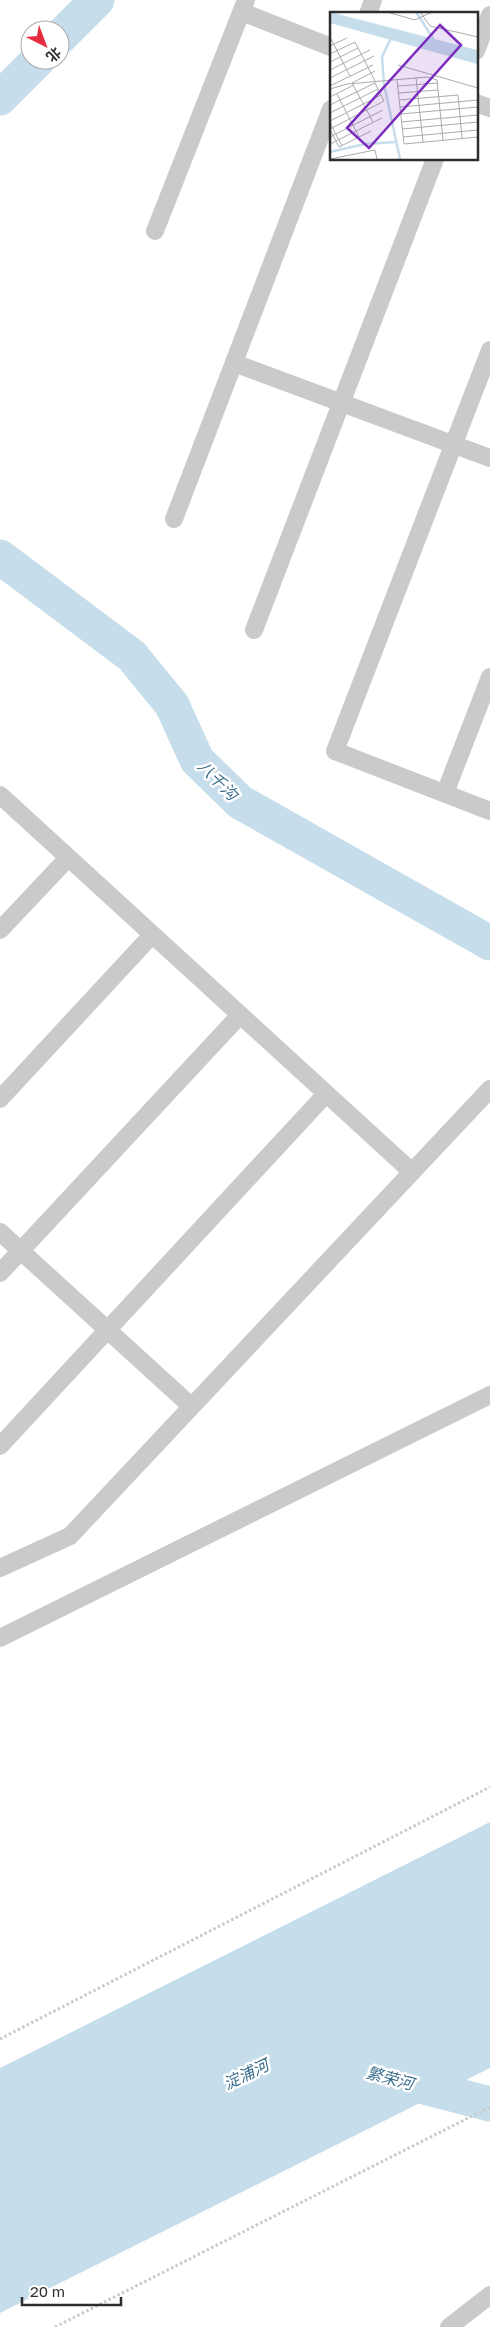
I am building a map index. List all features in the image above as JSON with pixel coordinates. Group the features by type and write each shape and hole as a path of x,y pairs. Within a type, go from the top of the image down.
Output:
{"lane":[{"path":"369,12 373,0"},
{"path":"155,231 244,6 330,47"},
{"path":"478,46 490,15"},
{"path":"478,104 490,108"},
{"path":"174,519 330,112"},
{"path":"254,630 435,160"},
{"path":"490,350 335,751 490,810"},
{"path":"234,364 490,458"},
{"path":"445,793 490,677"},
{"path":"0,795 412,1172"},
{"path":"0,930 68,858"},
{"path":"0,1099 152,935"},
{"path":"0,1273 240,1015"},
{"path":"0,1568 70,1536 490,1090"},
{"path":"0,1446 326,1094"},
{"path":"0,1232 191,1406"},
{"path":"0,1638 490,1395"},
{"path":"449,2327 490,2295"}],"path":[{"path":"0,2039 490,1787"},
{"path":"55,2327 490,2107"}],"water":[{"name":"淀浦河","path":"490,1822 490,2068 0,2313 0,2068"}],"waterway":[{"name":"八千沟","path":"70,27 97,0"},
{"name":"八千沟","path":"0,98 28,70"},
{"name":"八千沟","path":"0,557 132,656 172,705 197,760 240,802 490,943"},
{"name":"繁荣河","path":"397,2080 490,2104"}]}
